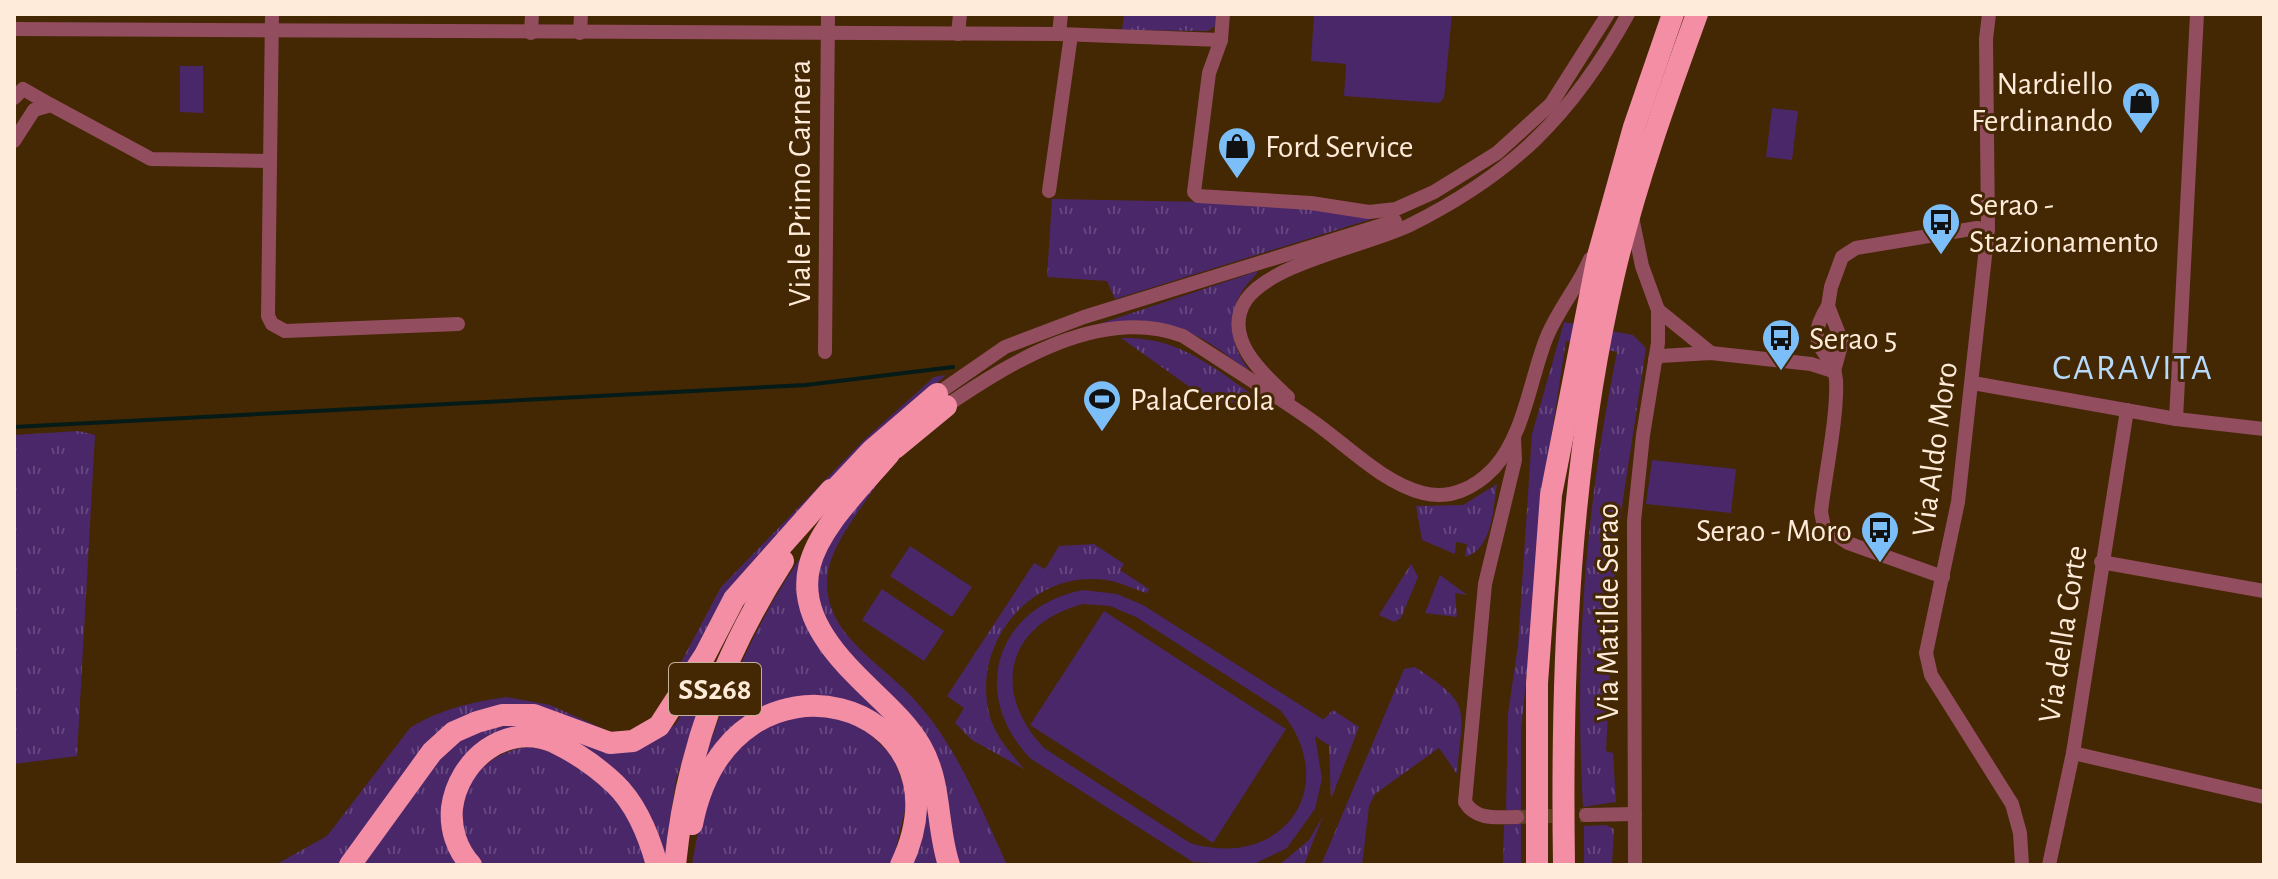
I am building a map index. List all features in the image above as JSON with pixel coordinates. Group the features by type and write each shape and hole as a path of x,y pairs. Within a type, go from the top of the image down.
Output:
{"highway":[{"path":"1564,865 1562,720 1576,498 1598,256 1630,141 1673,14"},
{"path":"1530,865 1526,822 1551,495 1653,135 1697,14"},
{"name":"SS268","path":"803,532 889,454 942,400"},
{"name":"SS268","path":"675,865 685,788 707,709 740,633 831,490 942,400"},
{"path":"889,454 831,519 819,538 808,571 808,601 824,641 909,730 926,757 936,788 949,865"},
{"path":"350,865 359,857 432,752 454,732 502,715 534,715 610,743 633,741 659,726 705,655 734,599 831,490"},
{"path":"686,865 696,805 724,749 757,720 796,706 822,704 850,711 872,724 893,741 909,764 916,788 916,825 901,865"},
{"path":"1562,720 1572,865"},
{"path":"471,865 454,834 454,791 465,769 482,751 504,740 528,737 552,741 616,785 635,809 650,839 657,865"},
{"path":"1526,822 1537,865"}],"street":[{"path":"272,14 268,316 272,324 285,331 458,324"},
{"path":"531,33 532,14"},
{"path":"580,33 581,14"},
{"name":"Viale Primo Carnera","path":"825,352 828,14"},
{"path":"958,34 960,14"},
{"path":"1049,191 1065,34 1061,14"},
{"path":"1223,14 1221,40 1209,73 1194,192 1198,196 1311,203 1369,212 1396,209 1434,192 1497,153 1551,104 1608,14"},
{"path":"1311,420 1249,358 1241,335 1240,319 1246,300 1269,280 1409,226 1508,165 1535,143 1586,83 1628,14"},
{"path":"942,400 1038,351 1100,331 1128,327 1159,328 1183,336 1311,420 1405,487 1425,494 1444,495 1474,485 1495,466 1514,433 1552,325 1580,282 1624,178 1680,14"},
{"name":"Via Aldo Moro","path":"1989,14 1986,39 1988,229 1958,502 1927,642 1926,665 2012,804 2020,833 2022,865"},
{"path":"2176,419 2197,14"},
{"path":"14,29 271,33 1065,34 1221,40"},
{"path":"14,98 23,89 151,159 270,161"},
{"path":"16,134 34,110 51,105"},
{"path":"1624,178 1642,266 1658,310 1711,353"},
{"path":"942,400 1005,347 1084,317 1442,207"},
{"path":"1943,577 1848,543 1824,527 1821,512 1836,381 1834,371 1818,348 1817,339 1837,265 1849,251 1950,232 1988,229"},
{"path":"1828,306 1842,342 1834,371"},
{"name":"Via Matilde Serao","path":"1635,865 1634,521 1655,360 1658,310"},
{"path":"1655,360 1660,356 1711,353 1811,364 1834,371"},
{"path":"1973,383 2176,419 2264,429"},
{"name":"Via della Corte","path":"2049,865 2073,753 2127,410"},
{"path":"1514,433 1515,460 1485,584 1465,802 1472,812 1483,817 1526,822"},
{"path":"2101,562 2264,591"},
{"path":"2073,753 2264,797"},
{"path":"1586,815 1635,814"}],"green space":[{"path":"1124,14 1216,14 1215,26 1208,31 1122,30"},
{"path":"1314,14 1452,14 1444,98 1439,103 1344,96 1346,64 1311,61"},
{"path":"180,66 203,66 203,113 180,112"},
{"path":"1772,108 1798,111 1792,160 1766,157"},
{"path":"1052,199 1260,203 1378,217 1115,299 1107,281 1047,277"},
{"path":"1258,271 1237,300 1232,321 1234,341 1249,370 1183,330 1139,322 1090,327"},
{"path":"1564,322 1633,335 1646,348 1616,546 1606,751 1613,753 1616,802 1583,807 1580,692 1590,523 1617,352 1566,341 1550,445 1521,730 1521,865 1503,865 1504,825 1516,824 1517,810 1506,810 1508,714 1518,645 1532,434"},
{"path":"1121,338 1161,342 1178,348 1259,399 1215,405"},
{"path":"946,375 821,489 669,711 650,721 679,677 679,666 721,587 864,440 934,377"},
{"path":"79,431 95,435 77,756 14,764 14,435"},
{"path":"1652,460 1736,469 1731,513 1646,504"},
{"path":"879,481 846,530 833,556 828,570 829,600 853,642 903,688 937,727 975,794 1007,865 958,865 945,790 823,619 816,583 829,536"},
{"path":"1497,484 1490,526 1481,546 1474,553 1465,557 1467,544 1456,542 1455,554 1422,540 1416,506 1463,505"},
{"path":"1094,544 1124,564 1120,570 1149,589 1147,593 1106,580 1079,580 1054,586 1032,599 1013,616 999,637 990,661 986,686 989,713 995,729 1024,769 972,740 955,723 964,708 947,696 1034,563 1045,569 1059,546"},
{"path":"910,546 972,587 952,617 890,576"},
{"path":"803,554 800,588 804,615 814,638 828,658 884,714 921,762 930,798 939,865 910,865 924,821 919,775 826,698 787,700 753,713 724,736 701,769 744,657 771,605"},
{"path":"1411,564 1418,577 1401,618 1394,622 1379,615"},
{"path":"1440,575 1467,595 1455,593 1457,617 1425,613"},
{"path":"882,589 944,631 924,661 862,620"},
{"path":"1083,590 1117,594 1143,605 1343,732 1333,748 1315,736 1322,779 1315,809 1287,848 1252,865 1193,862 1031,759 1012,734 1000,708 997,682 1001,657 1012,634 1029,615 1053,600","holes":["1083,604 1110,606 1136,617 1280,710 1298,738 1306,766 1304,792 1294,815 1276,833 1253,845 1223,848 1190,843 1044,748 1027,726 1017,704 1013,683 1015,662 1023,643 1037,627 1057,614"]},
{"path":"1104,611 1286,729 1213,843 1030,725"},
{"path":"718,647 676,780 664,859 646,815 552,738 463,763 459,865 363,865 421,779 441,755 462,739 486,729 539,726 646,746 676,724"},
{"path":"1415,667 1447,691 1460,710 1457,774 1439,748 1375,794 1369,806 1362,865 1321,865 1404,669"},
{"path":"507,697 550,705 615,734 470,716 342,865 275,865 327,836 410,728 457,707"},
{"path":"1333,710 1359,727 1331,799 1329,744 1334,747 1323,720"},
{"path":"825,713 864,728 893,757 908,797 892,865 692,865 714,784 737,749 752,734 776,719"},
{"path":"530,747 560,756 603,785 633,823 649,865 481,865 466,845 461,828 460,811 464,795 483,767 513,750"},
{"path":"1323,816 1304,865 1279,865 1309,840"},
{"path":"1606,825 1614,829 1612,864 1584,865 1584,826"}],"waterway":[{"path":"14,427 806,385 953,367"}],"tunnel":[{"path":"1517,817 1586,815"}],"place":[{"name":"Nardiello Ferdinando","path":"2141,135"},
{"name":"Ford Service","path":"1237,180"},
{"name":"Serao - Stazionamento","path":"1941,256"},
{"name":"Serao 5","path":"1781,372"},
{"name":"PalaCercola","path":"1102,433"},
{"name":"Serao - Moro","path":"1880,564"}],"district":[{"name":"CARAVITA","path":"2133,366"}]}
